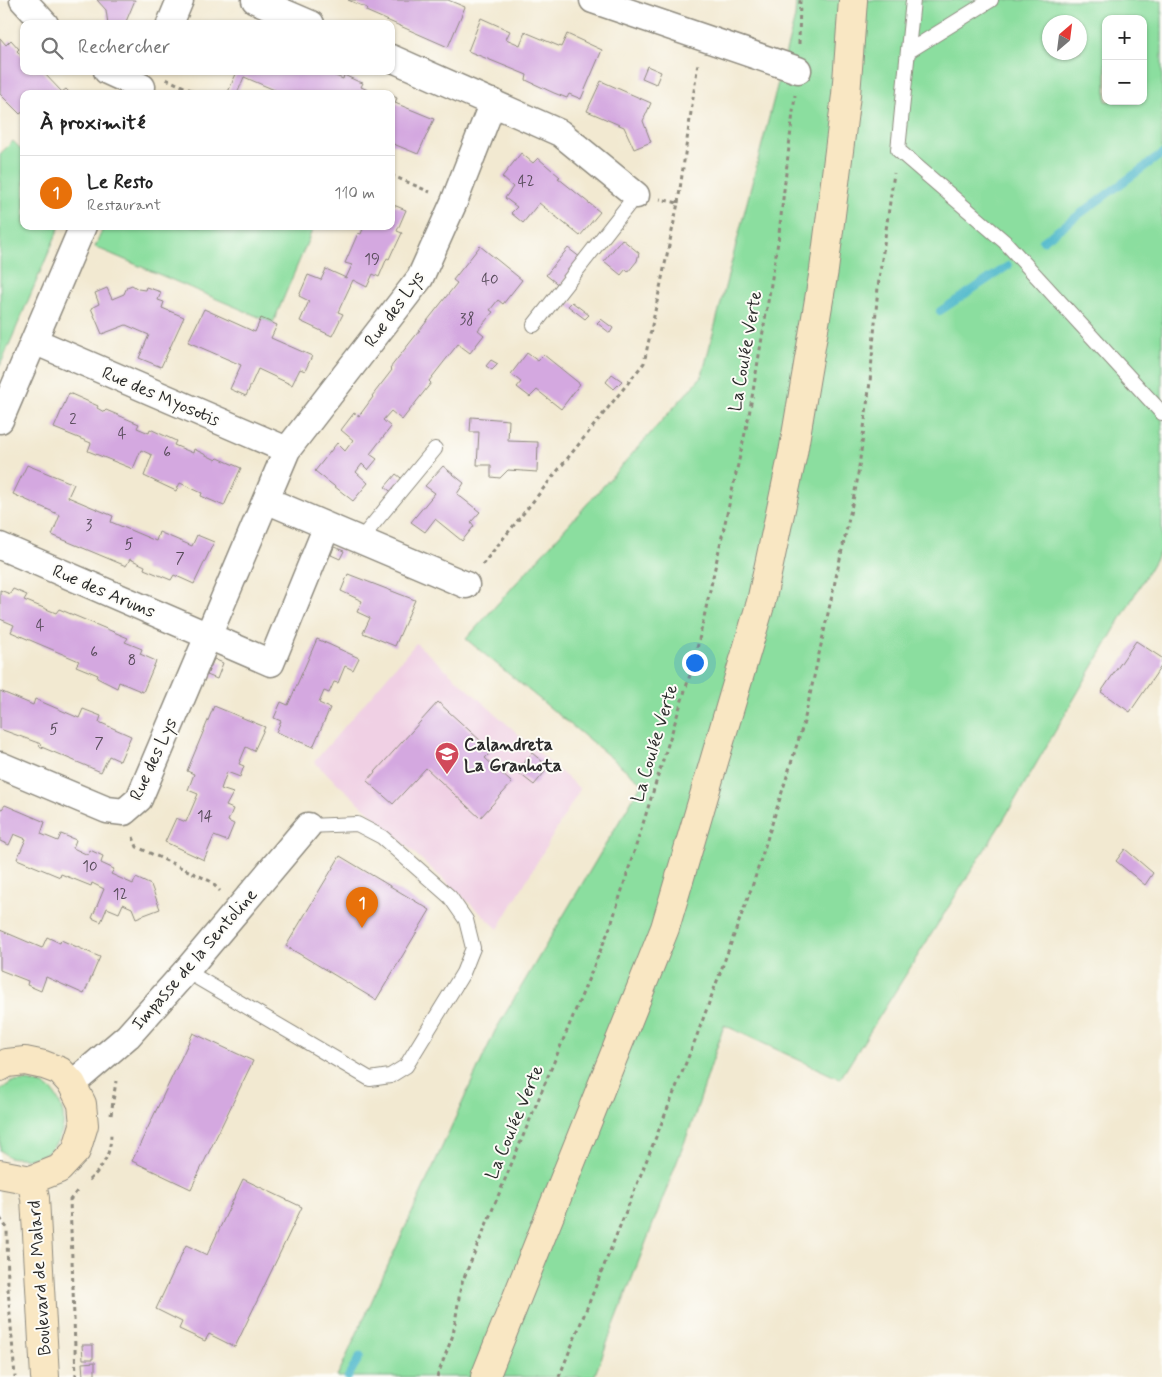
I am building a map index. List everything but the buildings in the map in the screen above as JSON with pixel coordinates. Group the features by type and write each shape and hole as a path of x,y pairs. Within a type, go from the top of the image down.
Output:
{"main road":[{"path":"485,1377 665,928 761,602 793,453 824,270 846,95 853,0"},
{"path":"0,1067 7,1063 25,1062 44,1065 60,1072 72,1084 82,1104 84,1125 76,1151 59,1169 31,1180 0,1174"},
{"name":"Boulevard de Malard","path":"31,1180 35,1198 45,1377"}],"street":[{"path":"22,0 41,20"},
{"path":"172,20 180,0"},
{"path":"255,0 301,20"},
{"path":"593,0 798,70"},
{"path":"395,60 560,133 636,195"},
{"path":"122,75 145,81"},
{"name":"Rue des Lys","path":"0,765 106,810 124,812 139,799 287,450 420,278 454,202 493,102"},
{"path":"0,420 81,230"},
{"name":"Rue des Myosotis","path":"34,341 287,450"},
{"path":"266,500 466,584"},
{"path":"208,635 271,663 327,526"},
{"name":"Rue des Arums","path":"0,546 208,635"},
{"name":"Impasse de la Sentoline","path":"72,1084 128,1036 186,971 308,826"}],"lane":[{"path":"914,0 898,150 1005,242 1162,413"},
{"path":"909,51 991,0"},
{"path":"534,325 636,195"},
{"path":"360,540 435,449"},
{"path":"186,971 370,1079 390,1076 406,1066 463,973 473,948 466,920 450,897 382,837 358,824 308,826"}],"path":[{"name":"La Coulée Verte","path":"437,1377 453,1334 461,1284 611,925 694,662 749,415 778,242 798,70 800,0"},
{"path":"466,584 644,363 678,203 702,38"},
{"path":"145,81 183,90"},
{"path":"559,1377 696,1038 754,881 804,722 858,482 870,382 878,287 898,150"},
{"path":"395,177 454,202"},
{"path":"636,195 678,203"},
{"path":"124,812 137,847 210,881 238,909"},
{"path":"111,1118 116,1082 121,1076"},
{"path":"86,1182 100,1170 111,1148 111,1125"},
{"path":"76,1377 70,1200 80,1188"},
{"path":"0,1218 8,1228 8,1289 15,1377"}],"shaded area":[{"name":"Calandreta La Granhota","path":"416,643 580,789 498,929 314,762"}],"green space":[{"path":"796,0 1162,0 1162,548 1004,819 840,1079 724,1025 695,1115 594,1377 337,1377 495,1031 642,783 466,639 702,376 795,17"},
{"path":"13,141 20,148 20,230 58,230 0,366 0,154"},
{"path":"102,230 312,230 273,323 95,247"},
{"path":"25,1081 42,1085 53,1091 63,1112 63,1123 57,1142 50,1150 32,1158 16,1158 7,1156 0,1150 0,1090 12,1082"}],"waterway":[{"path":"1043,241 1162,154"},
{"path":"940,311 1008,266"},
{"path":"348,1377 360,1356"}],"place":[{"name":"Calandreta La Granhota","path":"447,775"},
{"name":"Le Resto","path":"362,928"}]}
